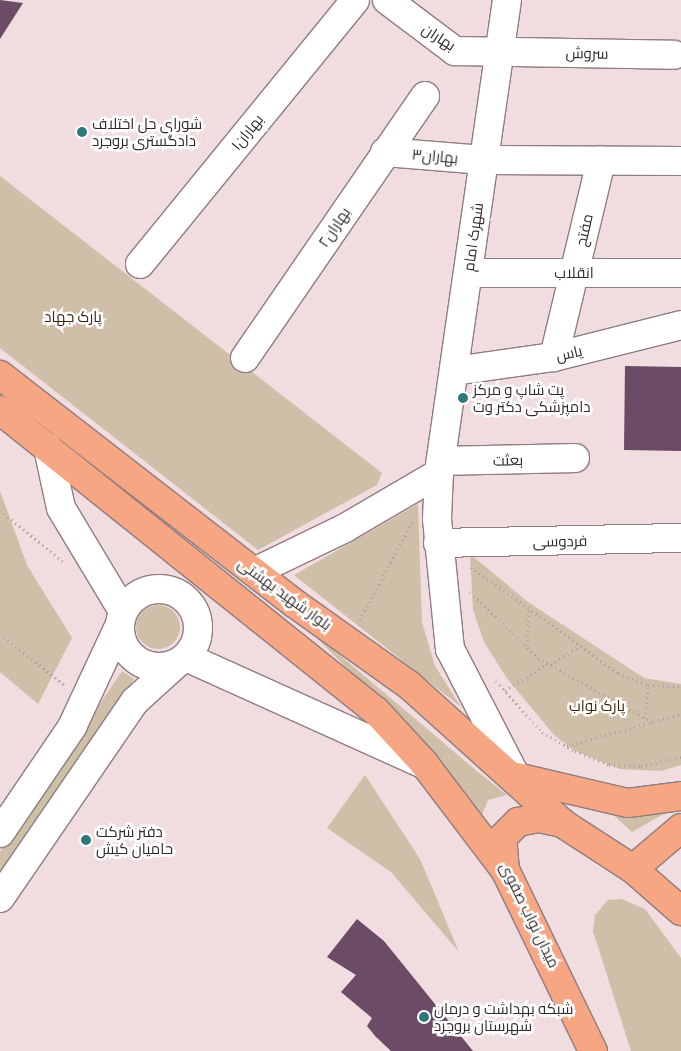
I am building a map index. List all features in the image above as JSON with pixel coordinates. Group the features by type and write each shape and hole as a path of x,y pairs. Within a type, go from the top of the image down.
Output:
{"main road":[{"name":"بلوار شهید بهشتی","path":"0,375 254,572 409,685 516,777 562,823"},
{"name":"بلوار شهید بهشتی","path":"0,410 328,671 376,712 425,765 505,870"},
{"path":"516,777 628,804 681,796"},
{"name":"میدان نواب صفوی","path":"593,1051 505,870 502,838 518,822 538,818 562,823 633,869 681,911"},
{"path":"633,869 681,828"}],"street":[{"name":"بهاران۱","path":"140,264 355,0"},
{"name":"بهاران","path":"387,0 455,51 500,51"},
{"name":"شهرک امام","path":"507,0 440,467 438,543 450,649 516,777"},
{"name":"سروش","path":"500,51 674,55"},
{"name":"بهاران۲","path":"245,358 425,96"},
{"name":"بهاران۳","path":"385,152 484,160"},
{"path":"484,160 681,161"},
{"name":"مفتح","path":"554,357 600,161"},
{"name":"انقلاب","path":"468,273 681,273"},
{"name":"یاس","path":"454,371 554,357 681,325"},
{"path":"48,448 61,508 122,618 122,642 133,658 156,668 181,660 425,765"},
{"name":"بعثت","path":"440,467 575,458"},
{"path":"254,572 345,528 440,467"},
{"name":"فردوسی","path":"438,543 681,538"},
{"path":"0,833 85,702 122,618 142,592 168,589 181,595 197,615 199,629 181,660 135,702 0,898"}],"path":[{"path":"348,640 416,515"},
{"path":"469,566 618,673 648,685 681,686"},
{"path":"466,588 527,647 549,664 654,723"},
{"path":"527,647 529,610"},
{"path":"0,634 85,702"},
{"path":"505,692 580,646"},
{"path":"489,673 542,732 566,746 609,765 641,766 681,757"},
{"path":"644,718 648,685"},
{"path":"566,746 681,714"}],"green space":[{"name":"پارک جهاد","path":"0,176 382,473 377,485 258,550 0,348"},
{"path":"0,491 27,565 72,638 38,704 0,672"},
{"path":"418,504 422,622 435,666 461,707 294,575"},
{"name":"پارک نواب","path":"470,554 528,602 644,678 681,684 681,765 661,771 620,769 575,751 554,735 506,677 484,642 473,610"},
{"path":"158,605 170,609 176,615 180,627 176,639 170,645 158,649 146,645 140,639 136,627 140,615 146,609"},
{"path":"303,624 507,795 488,800 482,815 431,753"},
{"path":"122,671 134,679 0,878 0,852"},
{"path":"365,775 420,859 459,952 391,872 327,828"},
{"path":"674,808 632,832 608,810"},
{"path":"622,899 645,909 681,958 681,1051 631,1051 593,931 595,915 608,900"}],"building":[{"path":"0,0 23,3 0,39"},
{"path":"625,366 681,367 681,451 624,450"},
{"path":"357,919 384,941 473,1051 391,1051 376,1037 367,1026 372,1018 341,992 356,975 327,957"}],"place":[{"name":"شورای حل اختلاف دادگستری بروجرد","path":"82,132"},
{"name":"پت شاپ و مرکز دامپزشکی دکتر وت","path":"463,398"},
{"name":"دفتر شرکت حامیان کیش","path":"86,840"},
{"name":"شبکه بهداشت و درمان شهرستان بروجرد","path":"424,1017"}]}
